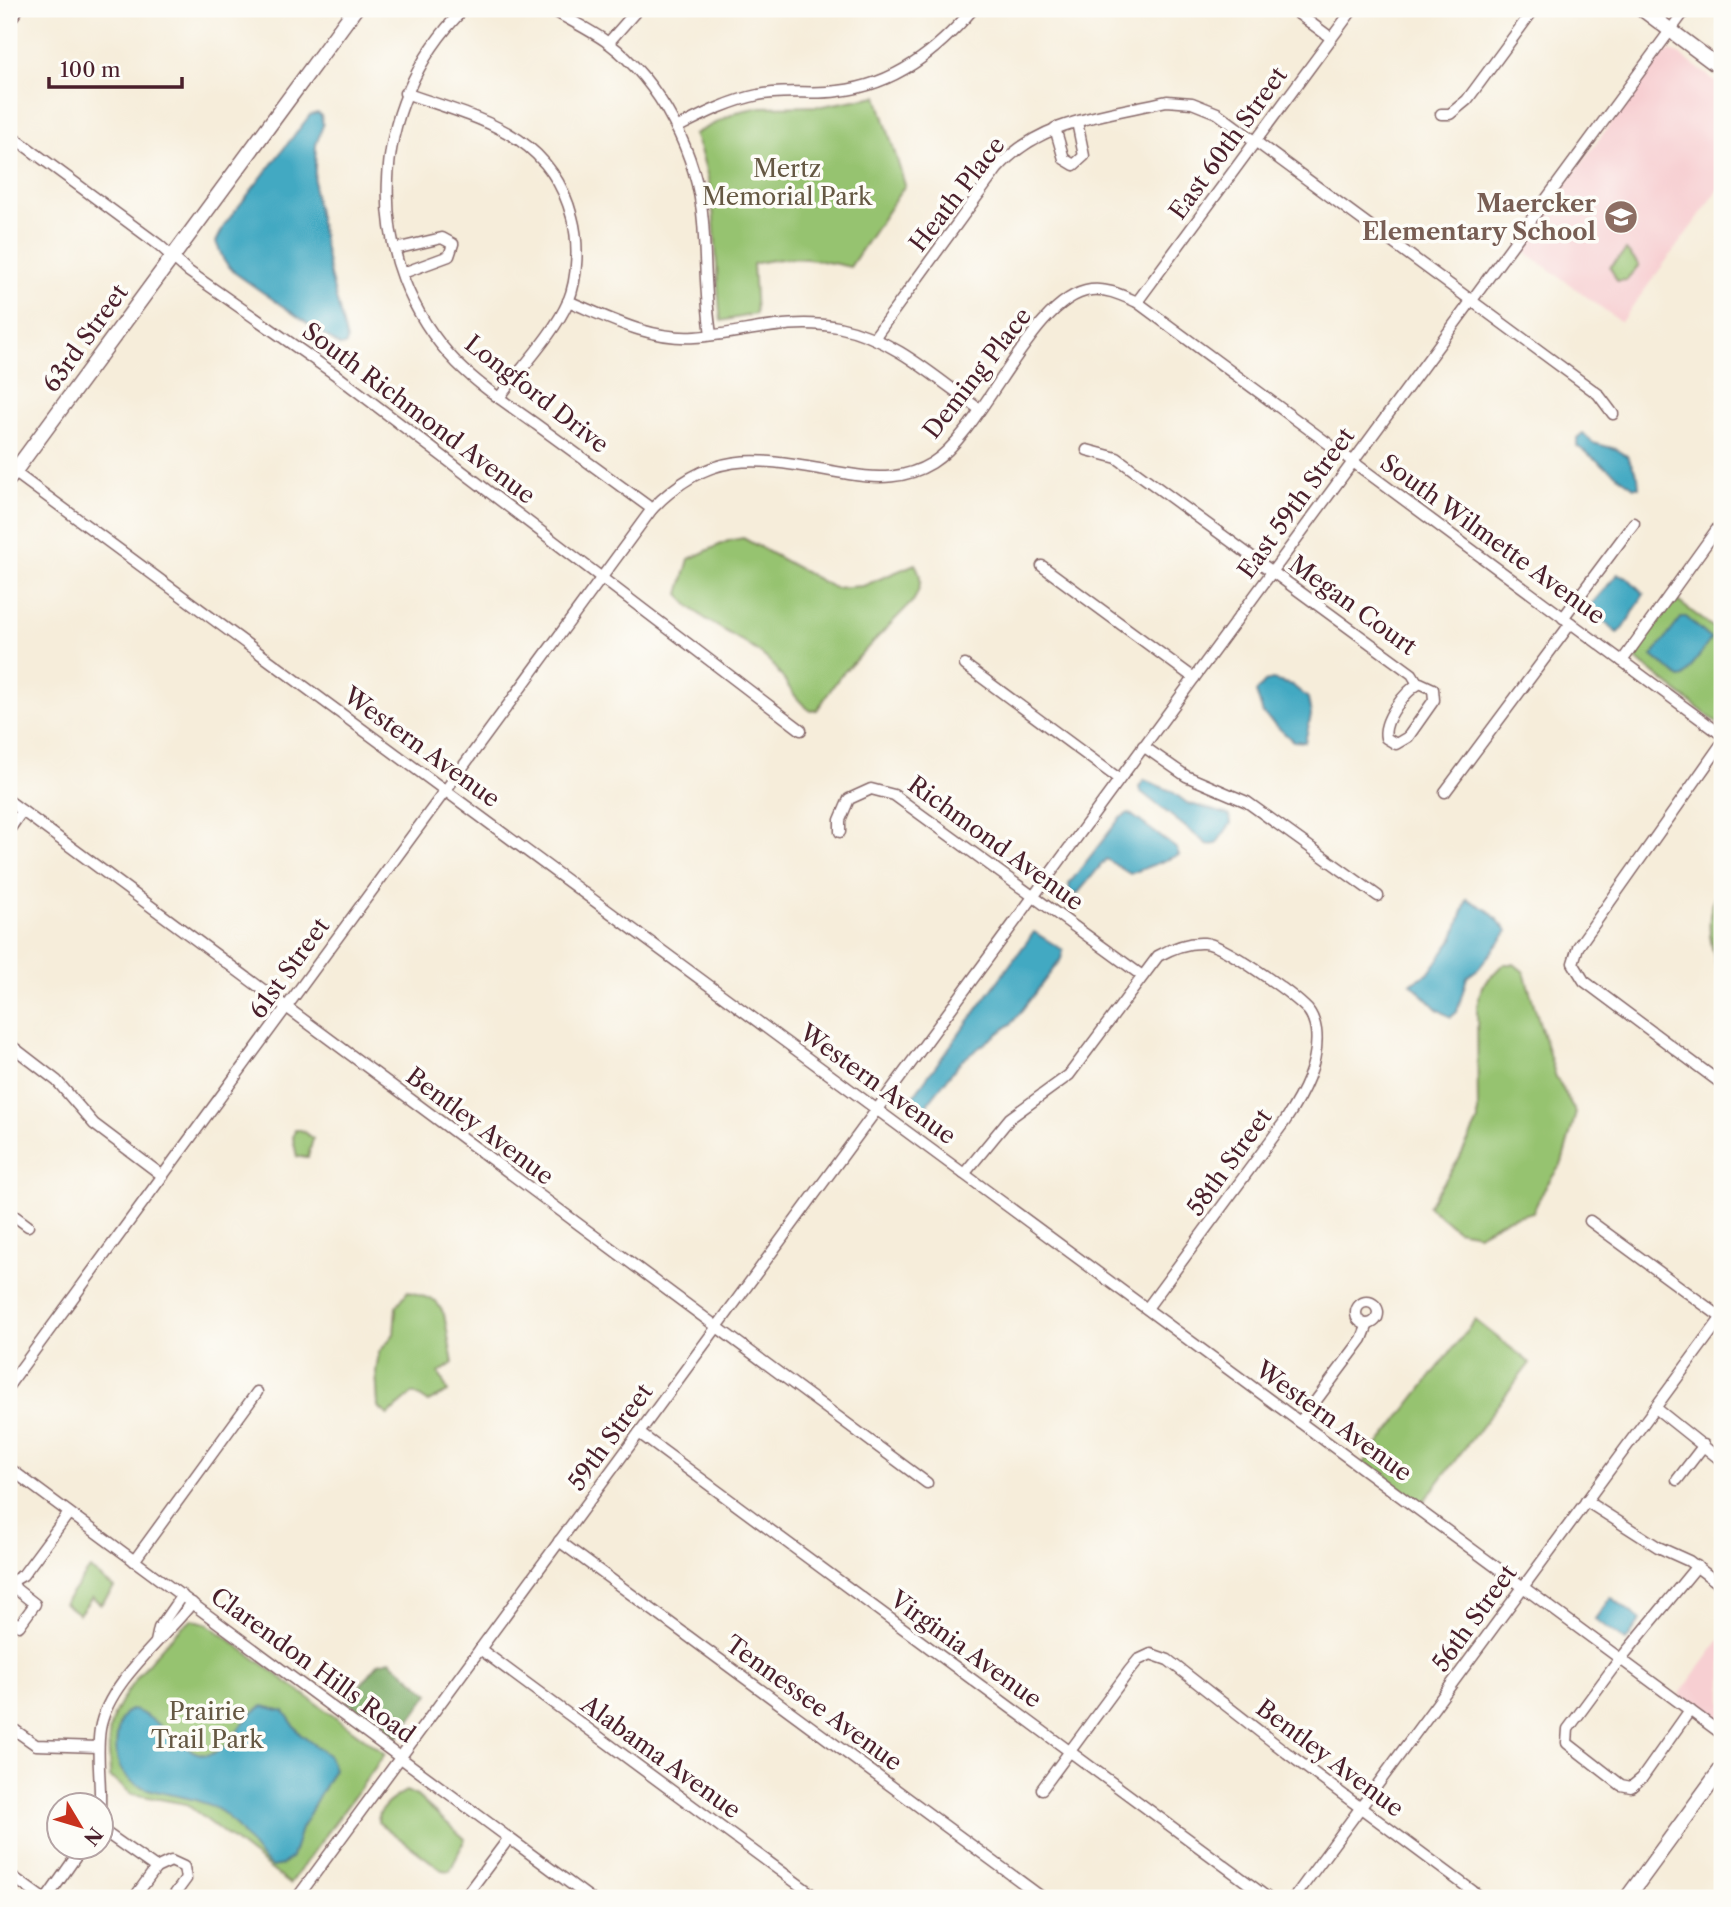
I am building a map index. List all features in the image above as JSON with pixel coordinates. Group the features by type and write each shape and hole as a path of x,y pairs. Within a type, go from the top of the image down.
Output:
{"main road":[{"name":"63rd Street","path":"10,473 355,9"},
{"path":"1642,9 1722,69"},
{"path":"1626,1898 1720,1775"}],"street":[{"path":"9,22 18,9"},
{"name":"Longford Drive","path":"464,9 429,50 405,93 393,138 388,178 389,225 403,272 436,338 468,373 652,509"},
{"path":"551,9 608,43 644,81 678,127 693,172 703,219 704,277 711,334"},
{"path":"608,43 638,9"},
{"path":"678,127 719,106 761,94 840,92 889,77 938,46 973,9"},
{"path":"1292,9 1332,38"},
{"name":"East 60th Street","path":"1137,302 1353,9"},
{"path":"1441,114 1450,114 1467,100 1534,9"},
{"name":"East 59th Street","path":"957,1000 1686,9"},
{"path":"405,93 509,132 535,152 550,169 565,195 576,230 575,268 568,301 499,398"},
{"name":"Heath Place","path":"874,338 1004,161 1035,136 1077,122 1167,101 1185,102 1217,113 1256,141 1598,394 1613,414"},
{"path":"1055,128 1064,159 1074,165 1084,156 1077,122"},
{"name":"South Richmond Avenue","path":"9,134 66,174 172,258 336,375 801,730"},
{"path":"395,249 442,238 453,244 449,256 403,272"},
{"name":"Deming Place","path":"603,577 652,509 671,490 691,476 738,460 774,462 872,477 894,477 913,472 944,454 1059,304 1091,290 1112,292 1137,302"},
{"path":"568,301 649,333 681,337 806,323 839,327 898,349 979,409"},
{"name":"South Wilmette Avenue","path":"1137,302 1722,735"},
{"name":"Megan Court","path":"1087,450 1117,457 1412,674 1418,684"},
{"name":"Western Avenue","path":"10,473 1148,1307 1722,1734"},
{"path":"1622,661 1722,522"},
{"path":"1445,792 1634,523"},
{"path":"1042,566 1194,678"},
{"name":"61st Street","path":"9,1385 603,577"},
{"path":"965,665 1119,779"},
{"name":"Megan Court","path":"1418,684 1429,685 1434,700 1408,737 1396,744 1390,742 1386,738 1385,727 1418,684"},
{"path":"1722,743 1578,947 1573,963 1584,981 1722,1084"},
{"path":"1143,746 1186,776 1247,802 1378,896"},
{"name":"Richmond Avenue","path":"840,832 840,820 849,799 871,789 883,790 915,809 1141,975"},
{"name":"Bentley Avenue","path":"9,802 927,1483"},
{"path":"9,830 22,811"},
{"name":"58th Street","path":"1141,975 1158,956 1172,948 1207,943 1233,954 1308,1010 1316,1028 1308,1075 1294,1107 1148,1307"},
{"path":"964,1174 1010,1118 1069,1074 1141,975"},
{"name":"59th Street","path":"297,1898 957,1000"},
{"path":"9,1044 57,1081 94,1125 163,1175"},
{"path":"9,1212 28,1226"},
{"path":"1590,1222 1722,1317"},
{"name":"56th Street","path":"1294,1898 1586,1501 1657,1409 1722,1317"},
{"path":"1300,1422 1362,1339 1368,1324"},
{"path":"134,1561 257,1392"},
{"path":"1657,1409 1722,1461"},
{"name":"Virginia Avenue","path":"639,1433 1268,1898"},
{"path":"1677,1480 1704,1445"},
{"name":"Clarendon Hills Road","path":"9,1468 402,1756 590,1898"},
{"path":"1586,1501 1658,1547 1697,1566 1722,1586"},
{"path":"9,1618 19,1626 35,1604 11,1583 23,1575 69,1513"},
{"name":"Tennessee Avenue","path":"559,1541 1043,1898"},
{"path":"1690,1710 1637,1784 1621,1785 1571,1749 1566,1737 1568,1729 1697,1566"},
{"path":"156,1642 159,1628 181,1595"},
{"path":"100,1792 98,1747 106,1711 156,1642 171,1630 192,1603"},
{"name":"Alabama Avenue","path":"480,1649 817,1898"},
{"name":"Bentley Avenue","path":"1069,1751 1138,1660 1152,1654 1168,1660 1482,1898"},
{"path":"9,1726 36,1745 98,1747"},
{"path":"1042,1789 1069,1751"},
{"path":"464,1898 509,1838"},
{"path":"116,1840 156,1868"},
{"path":"134,1898 156,1868 172,1861 184,1867 186,1880 172,1898"},
{"path":"9,1874 45,1898 71,1862"},
{"path":"19,1898 27,1887"}],"shaded area":[{"name":"Maercker Elementary School","path":"1669,51 1679,54 1722,86 1722,185 1621,322 1520,248 1658,58"},
{"path":"1722,1637 1722,1726 1679,1695"}],"green space":[{"name":"Mertz Memorial Park","path":"877,96 905,185 850,267 802,259 779,259 753,264 756,314 721,321 712,204 703,158 694,134 737,112 759,107 822,106"},
{"path":"1626,250 1639,265 1626,280 1617,281 1610,267"},
{"path":"743,538 834,588 863,586 915,564 918,569 920,582 914,600 840,676 817,710 811,711 804,705 766,658 698,613 679,594 689,559 728,541"},
{"path":"1675,599 1722,634 1722,727 1636,659 1639,647"},
{"path":"1722,883 1722,985 1712,946 1710,921 1715,895"},
{"path":"1503,964 1514,964 1524,972 1556,1077 1576,1113 1562,1163 1544,1189 1533,1212 1506,1219 1478,1234 1457,1230 1428,1206 1459,1159 1478,1121 1477,1006 1482,986"},
{"path":"295,1130 301,1130 313,1139 308,1157 297,1157 293,1138"},
{"path":"408,1291 436,1301 444,1314 453,1363 439,1373 448,1392 428,1402 413,1393 388,1415 378,1407 376,1371 379,1352 394,1334 396,1307"},
{"path":"1475,1320 1530,1363 1420,1506 1364,1463"},
{"path":"90,1569 114,1588 101,1604 92,1597 79,1614 64,1603"},
{"name":"Prairie Trail Park","path":"192,1619 208,1624 385,1754 290,1884 186,1804 132,1794 110,1777 110,1728 114,1715 132,1684 156,1653"},
{"path":"390,1660 429,1694 397,1738 347,1701 379,1663"},
{"path":"406,1791 417,1796 465,1839 450,1871 442,1870 378,1822 384,1807"}],"water":[{"path":"310,115 321,115 323,125 316,145 314,191 330,275 347,340 346,345 340,346 235,273 224,261 216,242 225,224"},
{"path":"1583,433 1593,443 1616,449 1627,456 1638,476 1639,487 1634,487 1577,446 1577,438"},
{"path":"1618,574 1627,577 1644,594 1623,629 1617,633 1588,608"},
{"path":"1682,617 1686,617 1711,639 1684,677 1680,678 1652,656"},
{"path":"1272,680 1292,685 1308,698 1311,715 1305,742 1293,741 1263,714 1256,692 1265,682"},
{"path":"1144,780 1171,791 1187,803 1226,814 1230,816 1231,823 1216,844 1208,845 1140,791 1139,787"},
{"path":"1129,813 1177,849 1179,855 1130,874 1106,859 1078,893 1070,894 1069,884 1120,818"},
{"path":"1467,899 1489,911 1508,931 1479,968 1467,977 1457,1012 1451,1017 1437,1009 1411,983 1428,974 1454,937"},
{"path":"1034,932 1063,950 1061,959 1012,1023 960,1062 921,1112 912,1104 912,1098"},
{"path":"1611,1597 1641,1620 1626,1641 1595,1619"},
{"path":"263,1706 284,1711 300,1734 329,1756 334,1769 301,1829 292,1857 282,1865 273,1867 222,1812 206,1804 136,1784 124,1774 117,1759 119,1726 124,1715 130,1710 150,1718 191,1750 211,1754 226,1746 255,1710"}],"place":[{"name":"Maercker Elementary School","path":"1621,217"}]}
